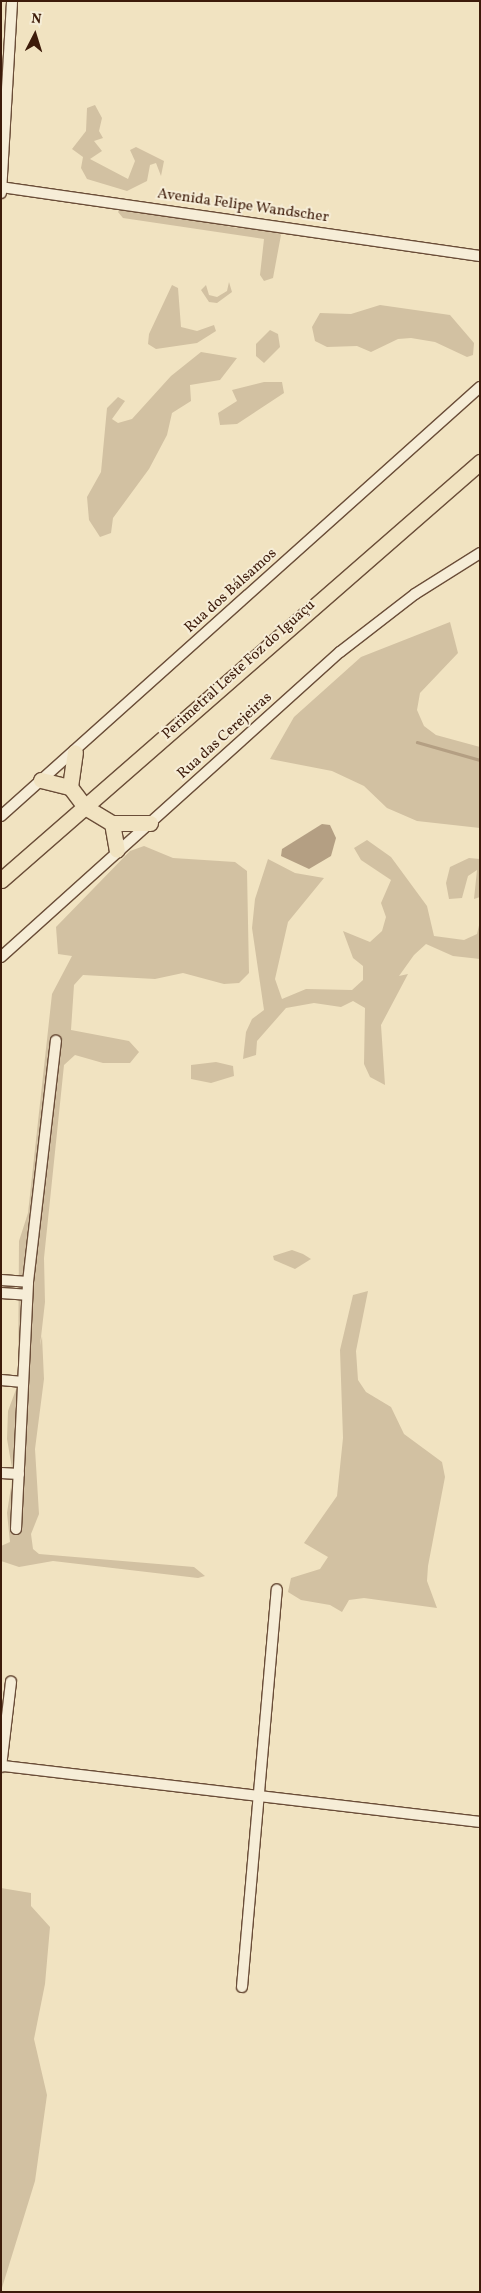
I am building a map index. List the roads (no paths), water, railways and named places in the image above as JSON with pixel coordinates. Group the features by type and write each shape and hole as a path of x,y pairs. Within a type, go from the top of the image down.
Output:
{"highway":[{"name":"Perimetral Leste Foz do Iguaçu","path":"1,880 480,462"},
{"path":"70,787 75,752"},
{"path":"41,780 70,787 85,807 112,823 150,824"},
{"path":"112,823 117,850"}],"street":[{"path":"1,194 5,78 12,1"},
{"name":"Avenida Felipe Wandscher","path":"2,187 480,256"},
{"name":"Rua dos Bálsamos","path":"1,816 75,752 480,387"},
{"name":"Rua das Cerejeiras","path":"1,957 117,850 150,824 364,632 480,553"},
{"path":"16,1529 28,1282 56,1041"},
{"path":"1,1280 28,1282"},
{"path":"1,1293 27,1295"},
{"path":"1,1380 23,1382"},
{"path":"1,1473 19,1474"},
{"path":"242,1987 277,1590"},
{"path":"11,1682 3,1766 480,1822"}],"waterway":[{"path":"417,742 480,760"}]}
